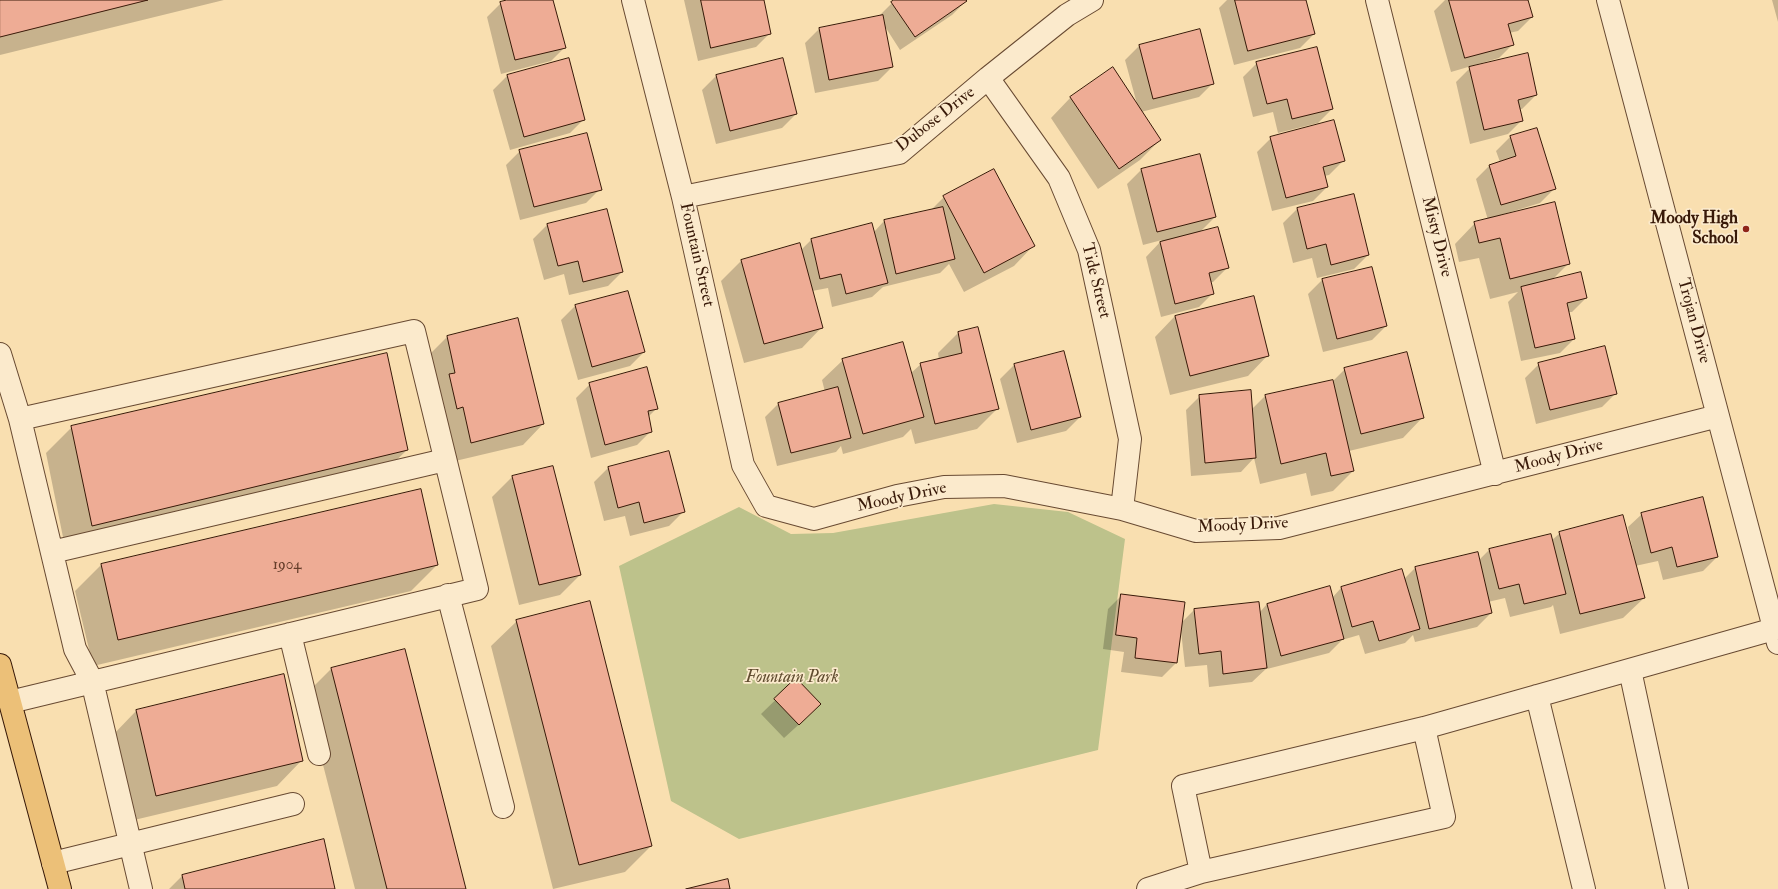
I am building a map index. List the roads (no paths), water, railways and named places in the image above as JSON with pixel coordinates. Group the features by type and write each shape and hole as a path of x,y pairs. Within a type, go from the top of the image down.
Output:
{"main road":[{"path":"0,665 60,889"}],"street":[{"name":"Fountain Street","path":"633,0 683,198 742,464 766,506"},
{"name":"Dubose Drive","path":"683,198 899,153 1067,14 1092,0"},
{"name":"Misty Drive","path":"1377,0 1495,474"},
{"name":"Trojan Drive","path":"1608,0 1776,636"},
{"name":"Tide Street","path":"988,78 1059,178 1089,250 1130,439 1122,509"},
{"path":"10,702 477,589 414,331 20,419"},
{"path":"0,354 20,419 75,649 92,681 131,844 140,889"},
{"name":"Moody Drive","path":"766,506 814,519 897,496 944,487 1004,486 1122,509 1196,531 1279,528 1718,416"},
{"path":"52,552 445,460"},
{"path":"448,596 503,807"},
{"path":"290,634 318,754"},
{"path":"1202,872 1182,786 1424,728 1630,670 1776,636"},
{"path":"1630,670 1677,889"},
{"path":"1537,696 1584,889"},
{"path":"1148,889 1202,872 1444,817 1424,728"},
{"path":"53,863 293,804"}],"place":[{"name":"Moody High School","path":"1746,229"}],"park label":[{"name":"Fountain Park","path":"792,678"}]}
